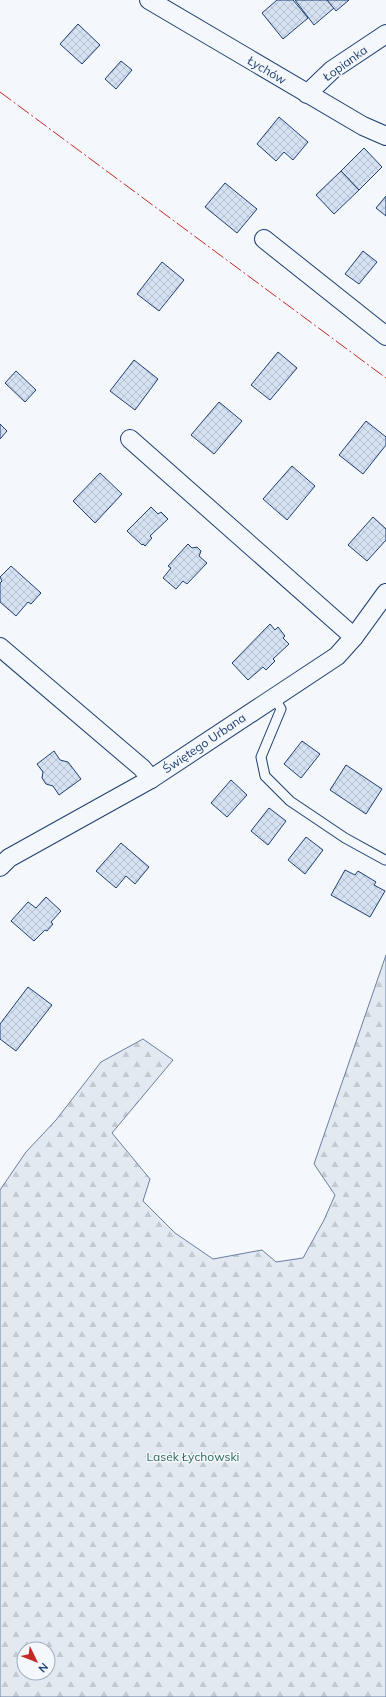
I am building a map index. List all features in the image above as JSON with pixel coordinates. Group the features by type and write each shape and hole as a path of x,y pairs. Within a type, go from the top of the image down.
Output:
{"street":[{"name":"Łychów","path":"149,0 307,94 363,126 386,136"},
{"name":"Łopianka","path":"307,94 332,70 386,34"},
{"path":"264,239 386,336"},
{"path":"130,439 354,637"},
{"name":"Świętego Urbana","path":"0,867 9,858 151,779 337,656 354,637 386,593"},
{"path":"0,647 142,768 151,779"}],"lane":[{"path":"274,697 282,709 261,757 265,776 290,801 345,838 385,860"}],"green space":[{"name":"Lasek Łychowski","path":"386,955 386,1697 0,1697 0,1190 26,1152 56,1120 101,1062 143,1039 173,1060 112,1133 150,1179 143,1201 175,1233 213,1259 262,1250 276,1262 303,1258 324,1220 335,1195 314,1164"}],"building":[{"path":"277,0 293,0 308,18 283,39 262,13"},
{"path":"295,0 327,0 334,8 314,25"},
{"path":"327,0 349,0 336,11"},
{"path":"78,24 100,45 82,64 60,44"},
{"path":"121,61 132,70 116,89 105,79"},
{"path":"279,117 308,142 293,160 284,152 276,161 257,144"},
{"path":"364,148 382,167 359,190 341,171"},
{"path":"341,171 359,190 334,214 316,195"},
{"path":"225,183 257,209 237,233 205,207"},
{"path":"386,196 386,216 376,208"},
{"path":"363,251 377,262 359,284 345,274"},
{"path":"162,262 184,280 159,311 137,294"},
{"path":"278,352 297,368 270,400 251,385"},
{"path":"134,360 158,379 135,410 110,391"},
{"path":"16,371 36,390 25,402 5,383"},
{"path":"219,402 242,421 214,454 191,435"},
{"path":"366,421 386,437 386,445 363,474 339,455"},
{"path":"0,424 7,431 0,439"},
{"path":"292,466 315,486 287,520 263,499"},
{"path":"100,473 122,494 95,523 73,501"},
{"path":"151,507 158,514 161,512 168,519 150,536 152,538 145,546 127,531"},
{"path":"373,517 386,529 386,540 367,561 348,545"},
{"path":"188,544 192,548 197,547 201,551 199,556 207,563 187,584 183,581 176,589 163,578 171,568 168,566"},
{"path":"11,566 41,593 31,604 28,602 16,616 0,602 0,583 2,581 0,577"},
{"path":"270,624 275,630 278,627 285,636 283,638 289,644 273,659 275,661 266,670 263,667 248,680 232,663"},
{"path":"302,741 320,754 301,778 284,764"},
{"path":"54,751 60,760 68,762 81,779 59,795 53,786 46,784 42,778 43,772 37,764"},
{"path":"346,765 382,789 366,814 330,790"},
{"path":"231,780 247,795 227,817 211,803"},
{"path":"269,808 286,821 268,845 251,831"},
{"path":"306,837 323,850 305,874 288,860"},
{"path":"121,843 149,867 135,884 126,876 116,888 96,871"},
{"path":"345,870 355,875 358,871 376,882 374,885 385,891 370,917 331,895"},
{"path":"46,897 61,911 51,922 53,924 47,931 45,930 34,941 11,921 28,902 36,908"},
{"path":"28,987 52,1005 16,1051 0,1039 0,1024"}],"power":[{"path":"0,92 386,378"}]}
